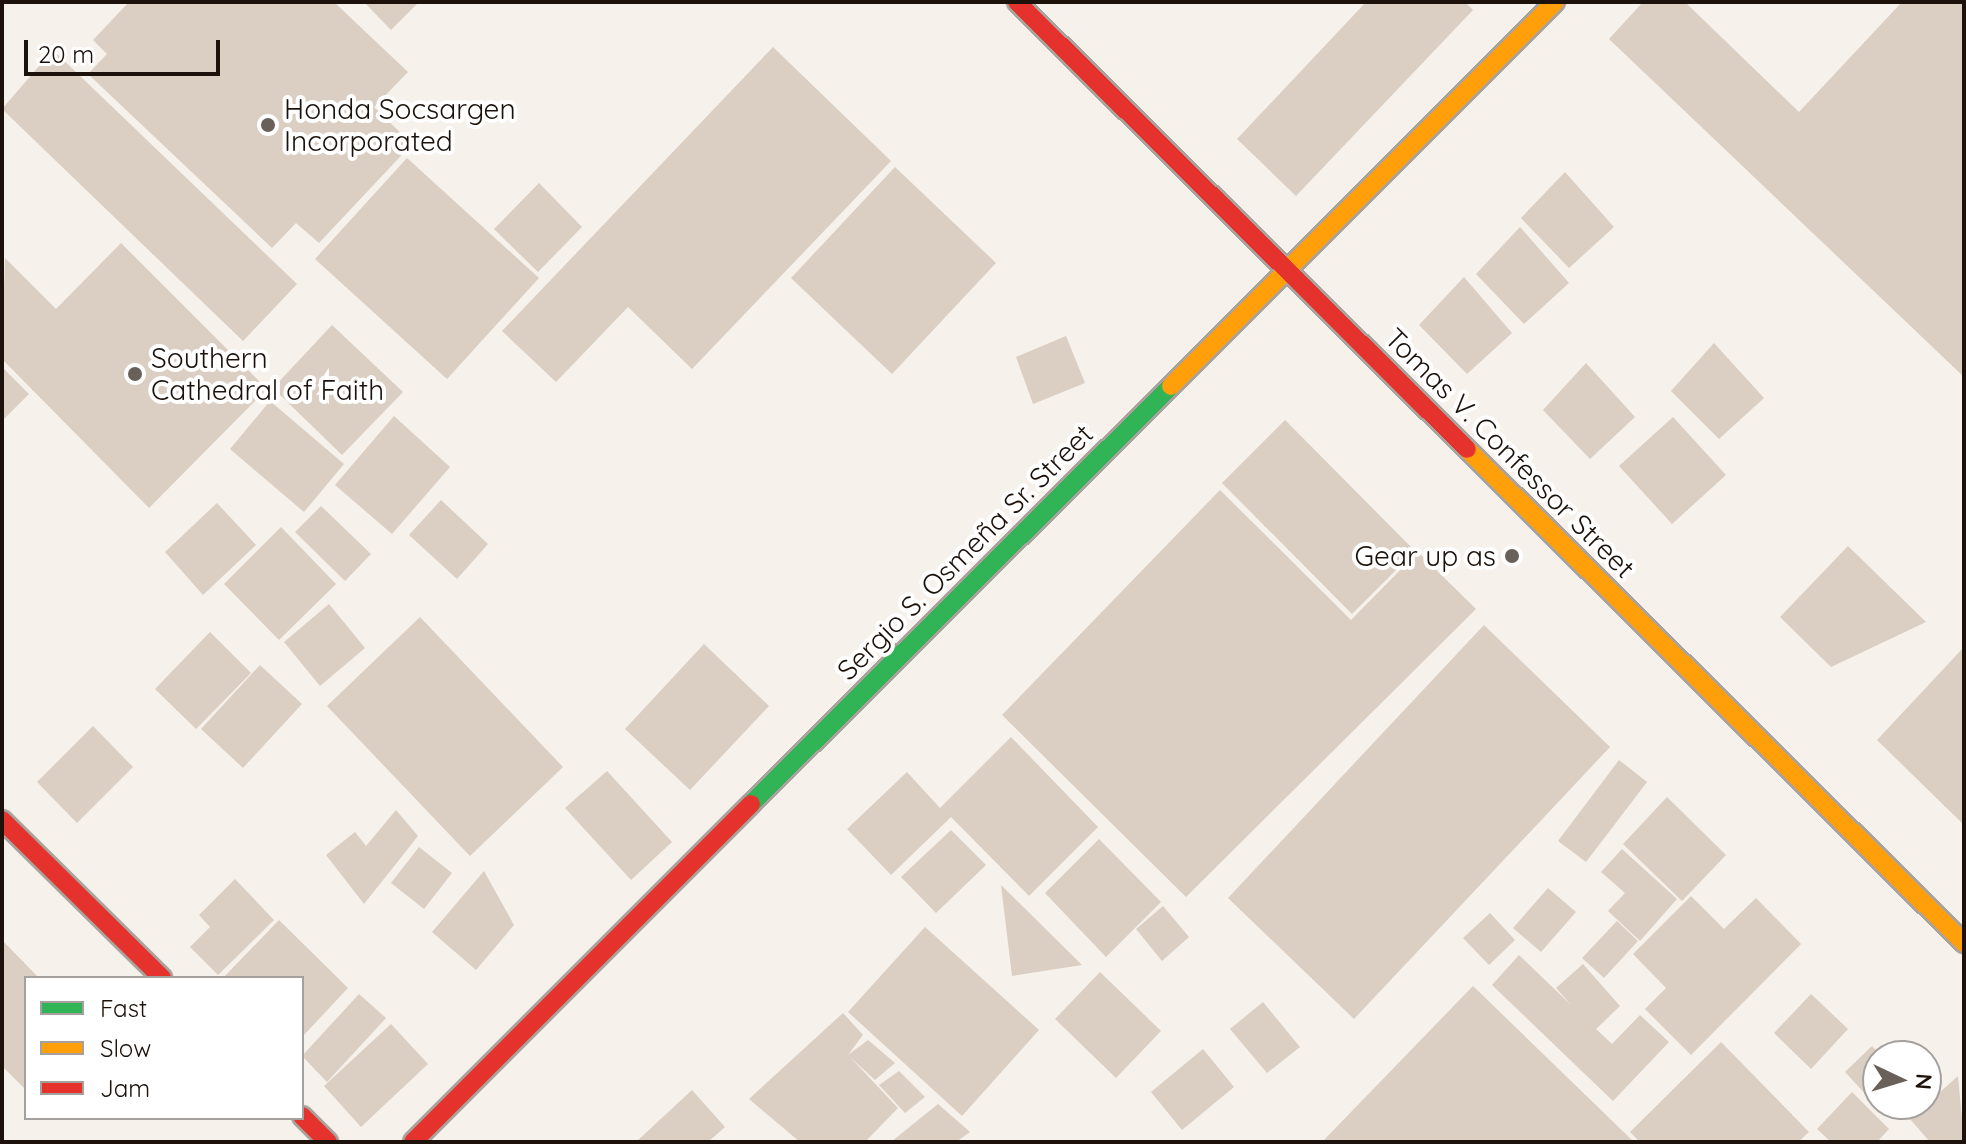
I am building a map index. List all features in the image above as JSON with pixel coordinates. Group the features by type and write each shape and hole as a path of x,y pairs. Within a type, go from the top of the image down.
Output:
{"street":[{"name":"Tomas V. Confessor Street","path":"1017,2 1964,943"},
{"name":"Sergio S. Osmeña Sr. Street","path":"413,1142 1555,2"},
{"path":"2,820 160,976"},
{"path":"304,1118 328,1142"}],"building":[{"name":"Honda Socsargen Incorporated","path":"129,2 334,2 408,72 374,107 412,144 319,243 296,223 272,248 88,74 107,54 93,40"},
{"path":"364,2 419,2 391,30"},
{"path":"1366,2 1465,2 1473,10 1296,196 1237,139"},
{"path":"1643,2 1685,2 1799,112 1902,2 1964,2 1964,377 1609,39"},
{"path":"773,47 891,161 692,369 628,307 556,382 502,331"},
{"path":"53,50 297,284 243,341 2,109"},
{"path":"407,158 539,278 447,379 315,259"},
{"path":"895,167 996,263 892,374 791,278"},
{"path":"1565,172 1614,227 1569,268 1521,218"},
{"path":"539,183 582,227 538,272 494,229"},
{"path":"1520,227 1569,283 1524,324 1476,274"},
{"name":"Southern Cathedral of Faith","path":"121,243 267,389 149,508 2,359 5,258 56,309"},
{"path":"1464,277 1512,333 1467,374 1419,325"},
{"path":"332,325 403,392 342,455 273,388"},
{"path":"1066,336 1085,383 1033,404 1016,357"},
{"path":"1714,343 1764,398 1719,439 1671,391"},
{"path":"1586,363 1635,417 1590,459 1543,410"},
{"path":"2,367 29,394 2,421"},
{"path":"270,401 344,464 304,512 230,449"},
{"path":"394,416 450,467 392,534 335,485"},
{"path":"1673,417 1726,475 1672,524 1619,466"},
{"path":"1285,420 1415,551 1352,614 1222,483"},
{"path":"1220,490 1351,620 1418,552 1476,609 1186,897 1002,715"},
{"path":"441,500 488,544 457,579 409,535"},
{"path":"217,503 256,545 203,595 165,552"},
{"path":"321,506 371,554 345,581 295,532"},
{"path":"281,527 336,584 279,640 224,584"},
{"path":"1848,546 1926,622 1831,667 1780,617"},
{"path":"329,604 365,648 320,686 284,642"},
{"path":"420,617 563,767 470,856 327,706"},
{"path":"1484,625 1610,747 1354,1019 1228,898"},
{"path":"210,632 251,673 196,729 155,689"},
{"path":"704,644 769,706 690,790 625,729"},
{"path":"1964,647 1964,825 1877,740"},
{"path":"260,665 302,704 243,768 201,729"},
{"path":"93,726 133,767 77,823 37,782"},
{"path":"1011,737 1098,827 1029,896 951,817 891,875 847,829 907,772 940,808"},
{"path":"1619,760 1647,782 1586,862 1558,841"},
{"path":"607,771 672,842 631,880 565,808"},
{"path":"1667,797 1726,855 1682,901 1623,844"},
{"path":"396,810 418,836 364,904 326,855 355,832 366,846"},
{"path":"951,830 986,865 936,913 901,877"},
{"path":"1099,839 1161,902 1106,957 1045,893"},
{"path":"419,847 452,873 424,909 391,883"},
{"path":"1622,849 1677,899 1640,941 1608,911 1625,893 1601,872"},
{"path":"484,871 514,925 476,970 432,932"},
{"path":"235,879 274,920 218,975 190,947 210,927 199,915"},
{"path":"1001,885 1082,965 1012,976"},
{"path":"1548,888 1576,912 1541,952 1513,928"},
{"path":"1691,896 1724,929 1756,898 1801,944 1691,1055 1645,1009 1666,988 1633,954"},
{"path":"1163,906 1189,937 1162,961 1136,929"},
{"path":"1490,913 1515,940 1489,965 1463,938"},
{"path":"279,920 348,988 304,1035 304,976 225,976"},
{"path":"1617,921 1638,941 1604,978 1582,958"},
{"path":"925,927 1039,1030 962,1116 848,1012"},
{"path":"2,940 37,976 24,976 24,1088 2,1066"},
{"path":"1519,955 1571,1005 1556,988 1583,964 1620,1006 1596,1029 1612,1044 1640,1015 1669,1042 1613,1101 1492,985"},
{"path":"1100,972 1161,1031 1116,1078 1055,1019"},
{"path":"1473,986 1634,1142 1322,1142"},
{"path":"359,994 386,1018 327,1082 304,1058 304,1054"},
{"path":"1811,994 1848,1029 1811,1069 1774,1033"},
{"path":"1263,1002 1300,1047 1267,1073 1230,1029"},
{"path":"843,1013 863,1035 848,1055 868,1040 895,1063 875,1080 850,1057 898,1108 865,1142 800,1142 749,1099"},
{"path":"391,1024 428,1064 361,1127 324,1086"},
{"path":"1721,1042 1809,1132 1798,1142 1640,1142 1630,1132"},
{"path":"1203,1049 1234,1087 1182,1130 1151,1092"},
{"path":"1862,1056 1862,1090 1845,1072"},
{"path":"899,1071 925,1097 905,1113 879,1085"},
{"path":"1958,1076 1964,1142 1930,1142 1911,1120 1942,1120 1942,1090"},
{"path":"692,1090 725,1127 708,1142 636,1142"},
{"path":"1852,1092 1862,1102 1862,1120 1880,1120 1889,1129 1877,1142 1831,1142 1817,1129"},
{"path":"938,1104 970,1132 956,1142 891,1142"}],"traffic: fast":[{"path":"751,804 1171,386"}],"traffic: slow":[{"path":"1171,386 1555,2"},
{"path":"1467,449 1964,943"}],"traffic: jam":[{"path":"1017,2 1467,449"},
{"path":"413,1142 751,804"},
{"path":"2,820 160,976"},
{"path":"304,1118 328,1142"}],"place":[{"name":"Honda Socsargen Incorporated","path":"268,125"},
{"name":"Southern Cathedral of Faith","path":"135,374"},
{"name":"Gear up as","path":"1512,556"}]}
